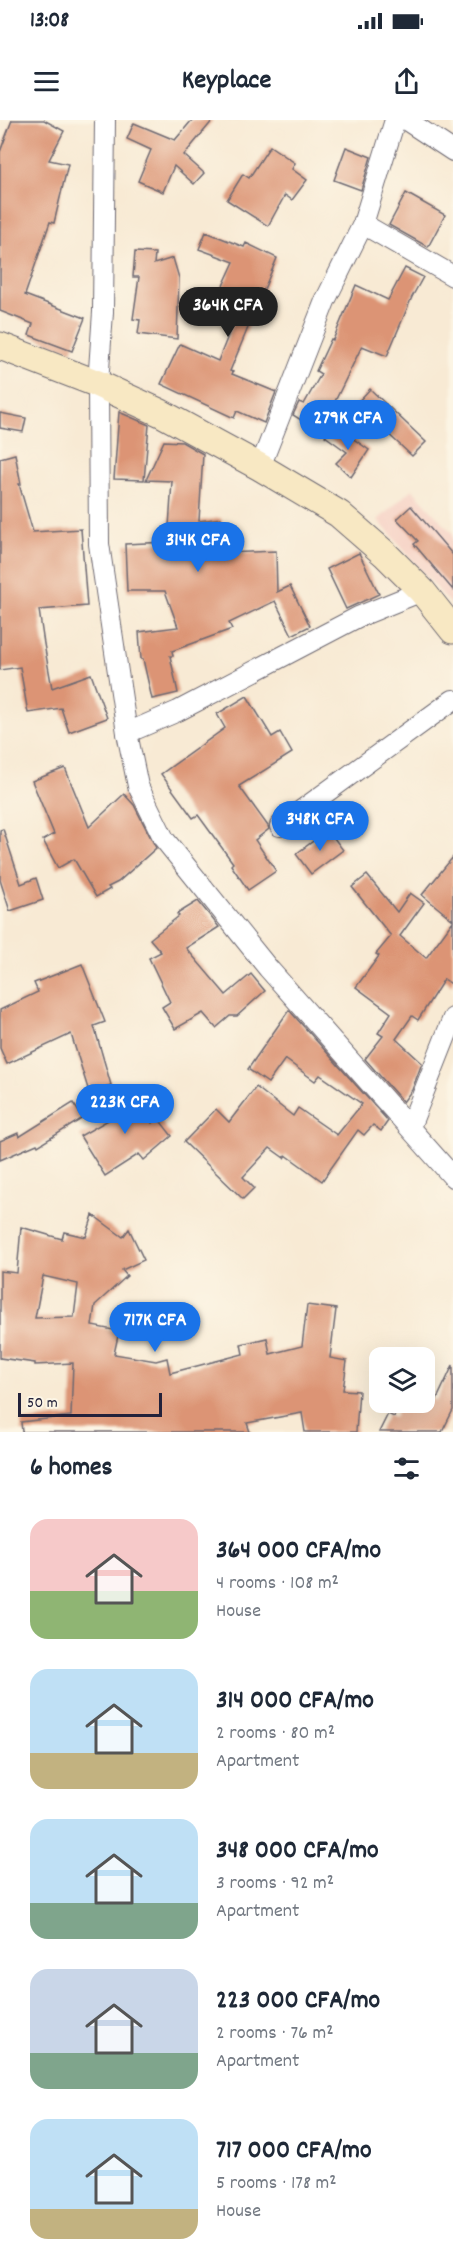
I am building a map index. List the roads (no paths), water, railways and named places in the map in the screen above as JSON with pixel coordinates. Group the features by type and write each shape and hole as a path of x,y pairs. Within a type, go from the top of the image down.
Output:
{"street":[{"path":"105,120 103,312 98,384 99,544 127,733 138,786 164,839 268,968 453,1177"},
{"path":"260,467 325,301 363,224 395,120"},
{"path":"406,120 453,151"},
{"path":"363,224 453,276"},
{"path":"0,346 98,384 161,413 260,467 339,514 385,554 422,591 453,630"},
{"path":"127,733 178,711 358,617 422,591"},
{"path":"280,826 453,700"},
{"path":"410,1127 453,1018"}]}
